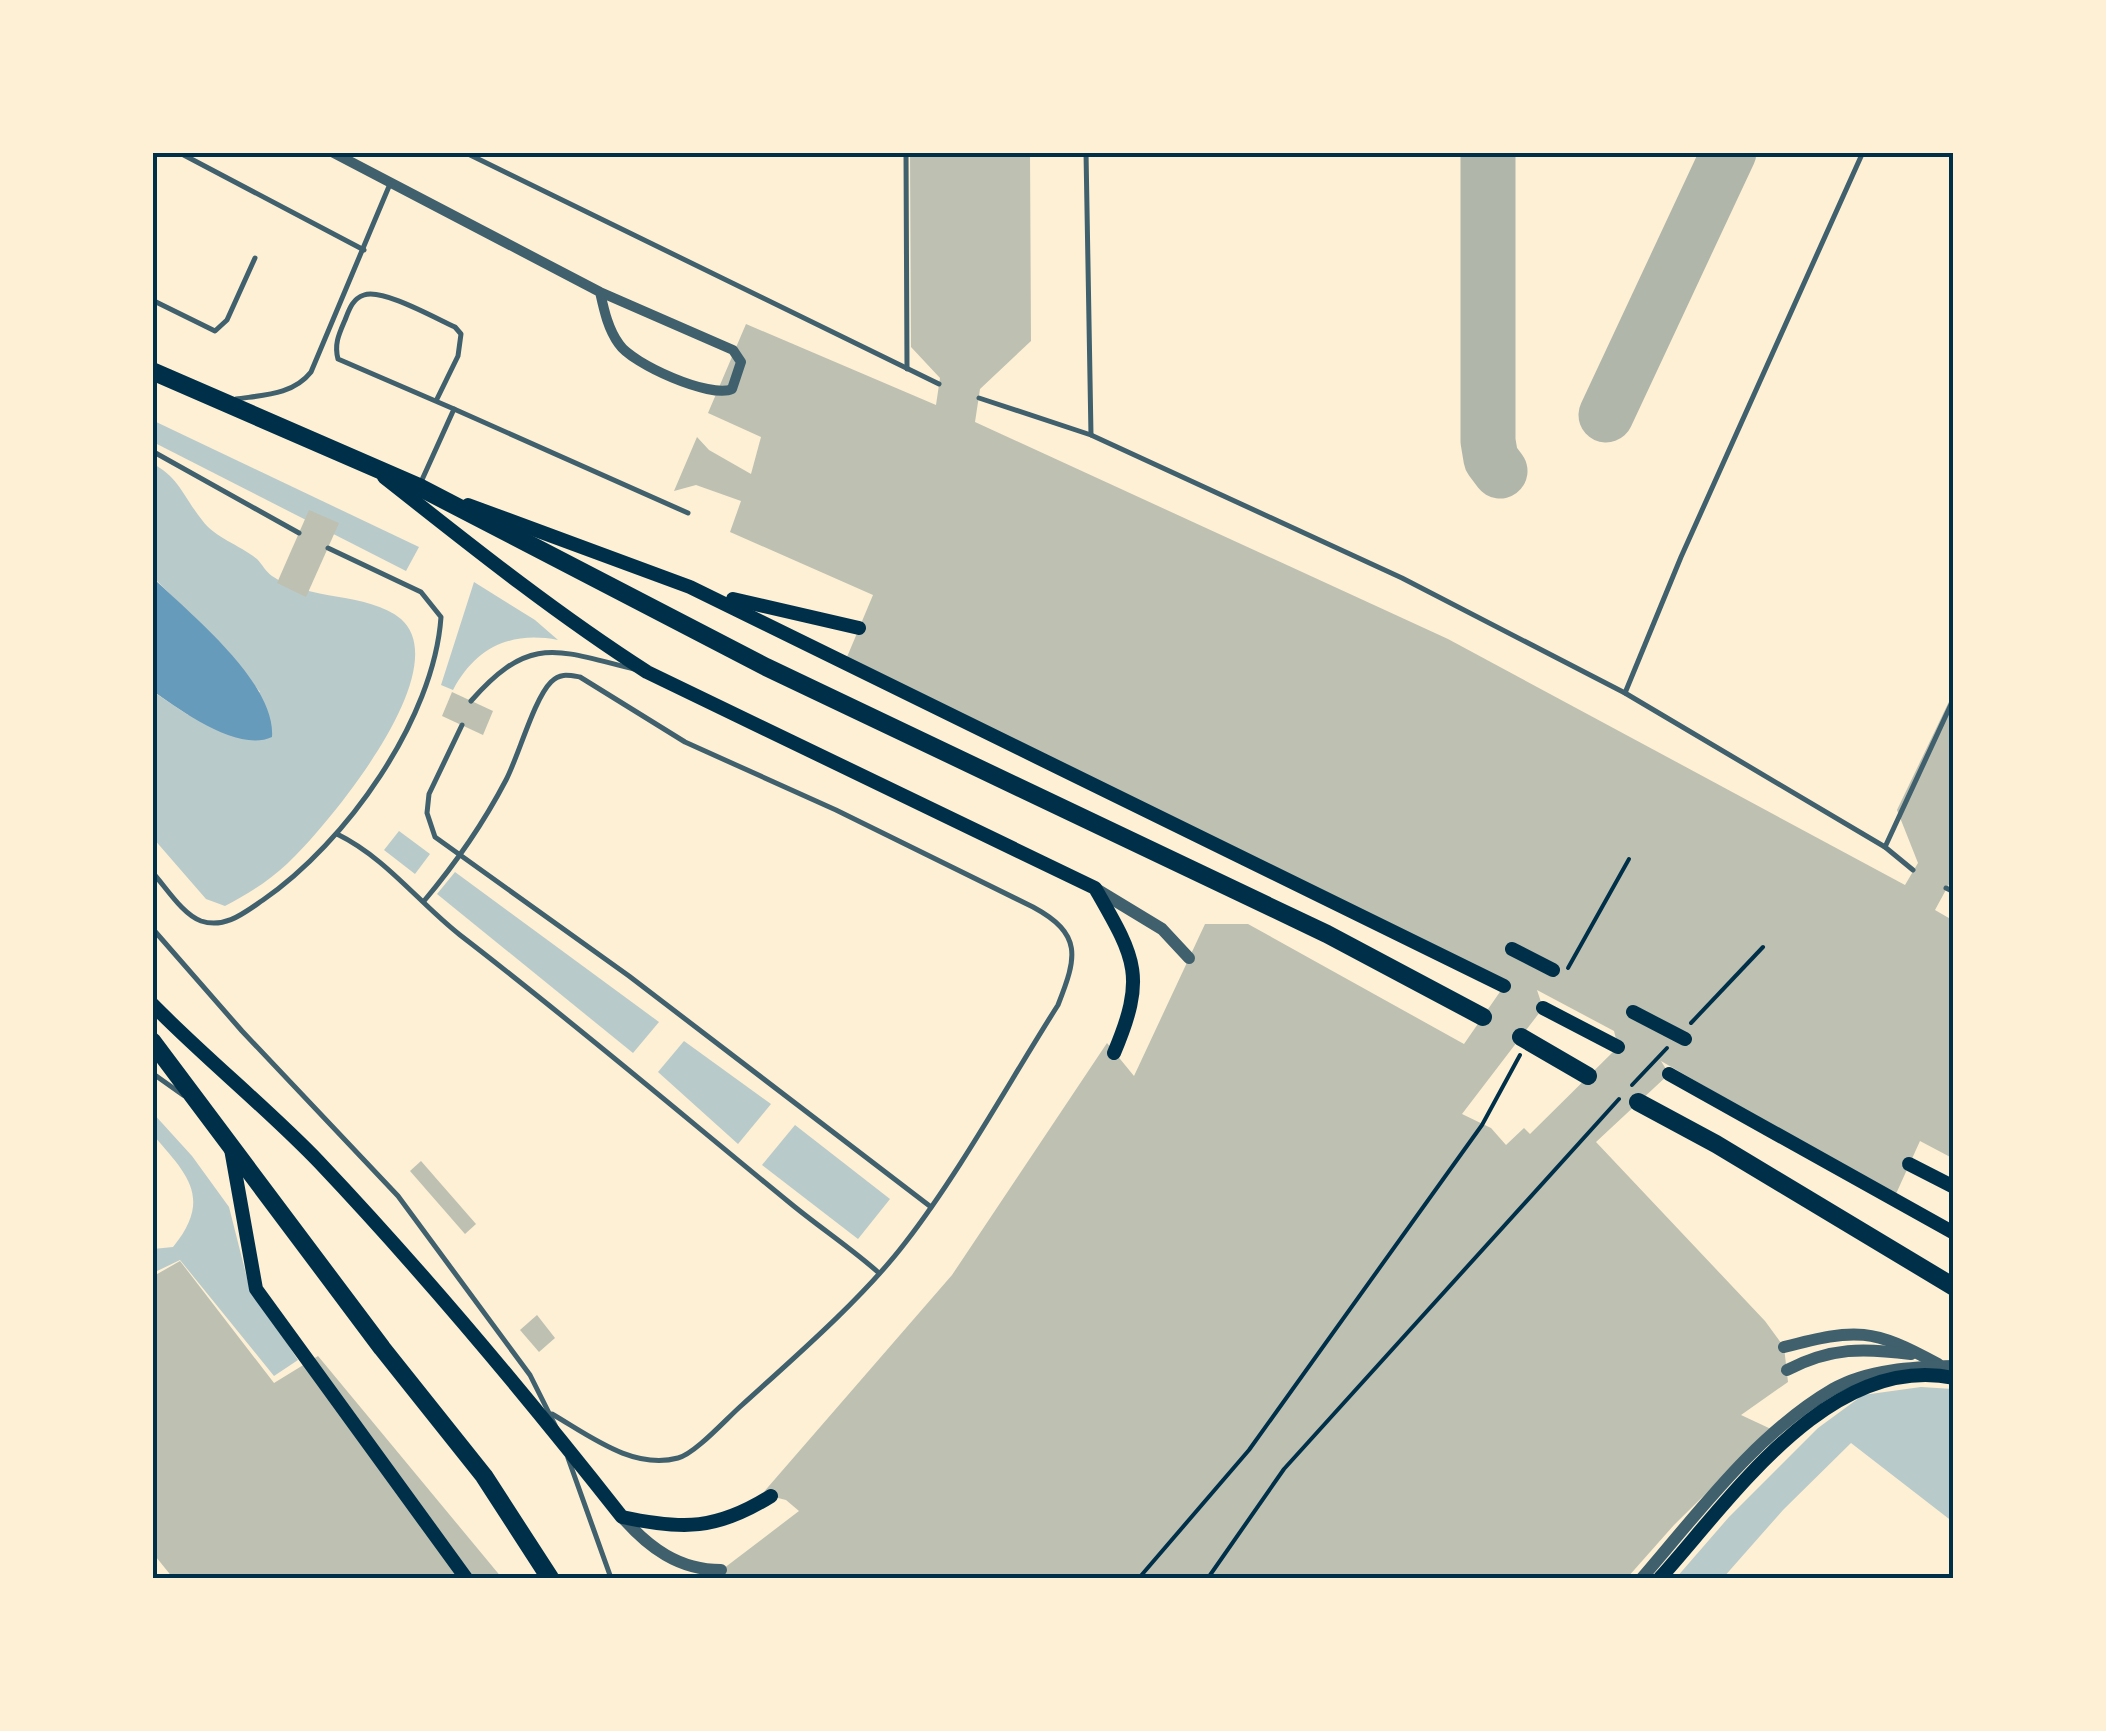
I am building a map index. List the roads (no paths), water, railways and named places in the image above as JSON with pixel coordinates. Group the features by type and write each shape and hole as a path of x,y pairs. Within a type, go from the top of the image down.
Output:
{"highway":[{"path":"152,371 419,487 766,667 1327,934 1483,1017"},
{"path":"1524,1039 1588,1076"},
{"path":"152,1041 382,1348 484,1476 550,1578"},
{"path":"1631,1095 1954,1287"}],"main road":[{"path":"368,464 500,569 647,672 1095,888 1126,942 1136,974 1131,1013 1114,1053"},
{"path":"419,487 690,587 859,628"},
{"path":"690,587 1504,986"},
{"path":"1512,949 1558,972"},
{"path":"152,1004 317,1161 484,1347 622,1518 657,1525 725,1522 771,1496"},
{"path":"1543,1008 1618,1047"},
{"path":"1634,1012 1681,1037"},
{"path":"1669,1074 1954,1233"},
{"path":"230,1144 256,1289 466,1578"},
{"path":"1910,1164 1954,1187"},
{"path":"1660,1578 1760,1468 1819,1411 1876,1383 1954,1369"}],"street":[{"path":"332,152 600,292 733,350 742,362 732,389 712,392 632,359 610,328 600,292"},
{"path":"1095,888 1162,929 1189,958"},
{"path":"1784,1347 1826,1336 1858,1333 1886,1338 1954,1369"},
{"path":"1787,1370 1808,1359 1849,1348 1954,1369"},
{"path":"1642,1578 1775,1432 1836,1388 1902,1368 1954,1369"},
{"path":"622,1518 642,1540 674,1561 699,1570 722,1570"}],"lane":[{"path":"178,152 364,250"},
{"path":"464,152 940,384"},
{"path":"906,152 907,371"},
{"path":"1086,152 1091,435"},
{"path":"1625,693 1688,540 1863,152"},
{"path":"224,401 289,390 311,372 390,184"},
{"path":"152,300 215,330 227,320 256,258"},
{"path":"436,401 458,356 462,334 455,326 379,293 365,294 353,301 335,349 338,359 688,513"},
{"path":"978,398 1091,435 1402,578 1625,693 1886,847 1913,870"},
{"path":"419,487 454,409"},
{"path":"152,451 299,533"},
{"path":"152,872 192,916 204,922 232,921 280,888 337,834 377,782 404,733 440,643 442,617 420,592 328,548"},
{"path":"472,701 520,658 544,652 570,652 647,672"},
{"path":"424,902 460,858 506,780 547,686 555,677 565,674 580,677 685,742 836,810 1056,919 1070,936 1070,975 1058,1005 930,1207 880,1273 764,1385 683,1458 652,1462 629,1456 552,1414"},
{"path":"1886,847 1954,698"},
{"path":"462,724 429,794 427,813 436,837 460,858 629,976 930,1207"},
{"path":"337,834 357,844 455,931 880,1273"},
{"path":"1946,888 1954,892"},
{"path":"152,928 242,1031 398,1196 530,1376 552,1414 611,1578"},
{"path":"152,1073 208,1112"}],"water":[{"path":"152,577 246,672 270,716 272,737 243,739 227,734 153,691"}]}
